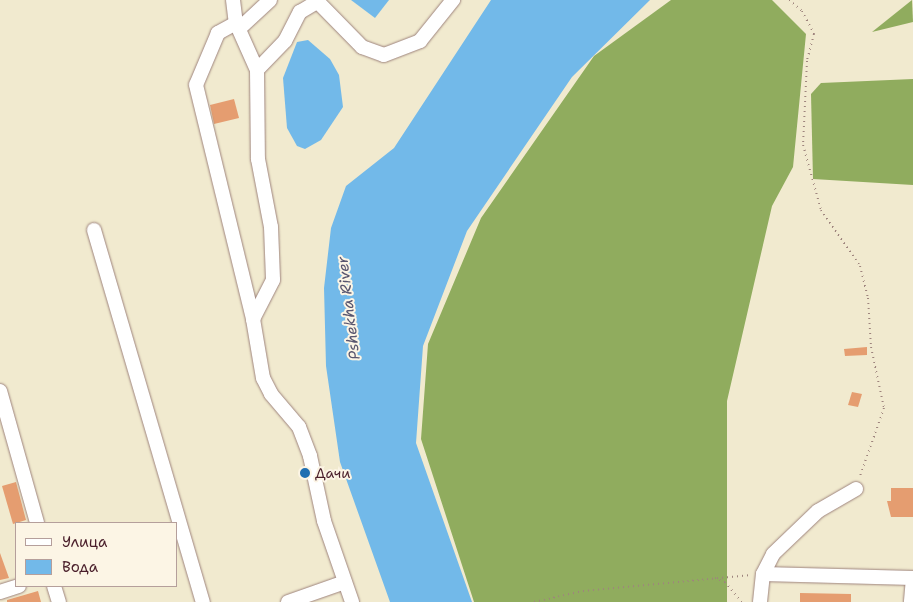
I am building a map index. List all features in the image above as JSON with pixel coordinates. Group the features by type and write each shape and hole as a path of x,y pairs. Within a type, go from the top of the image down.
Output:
{"lane":[{"path":"233,0 238,26 257,70 258,159 272,226 273,280 253,319"},
{"path":"270,0 238,26 218,33 196,85 253,319 263,378 302,434 352,602"},
{"path":"257,70 285,41 300,12 317,1 362,47 384,55 420,41 453,0"},
{"path":"94,230 203,602"},
{"path":"0,391 37,522"},
{"path":"760,602 763,574 773,554 795,530 818,511 856,489"},
{"path":"763,574 913,578 911,602"},
{"path":"288,602 345,582"},
{"path":"0,592 16,587"},
{"path":"54,587 59,602"}],"path":[{"path":"789,0 802,11 814,34 807,61 803,145 821,210 860,266 868,298 871,348 884,408 856,489"},
{"path":"534,602 583,591 712,577 763,574"},
{"path":"712,577 725,582 742,602"}],"green space":[{"path":"671,0 772,0 806,34 793,167 772,206 727,401 727,602 474,602 421,439 428,344 481,218 594,56"},
{"path":"912,0 913,22 872,32"},
{"path":"913,79 913,185 813,179 811,94 821,83"}],"water":[{"path":"351,0 389,0 375,18"},
{"name":"Pshekha River","path":"491,0 650,0 572,77 467,231 423,346 416,443 472,602 390,602 340,462 326,366 324,288 331,228 346,186 394,148"},
{"path":"308,40 330,59 339,75 343,107 321,140 305,149 297,146 287,128 283,78 297,42"}],"building":[{"path":"234,99 239,118 214,124 210,105"},
{"path":"867,347 867,355 845,356 844,349"},
{"path":"852,392 862,394 858,407 848,405"},
{"path":"16,482 26,520 13,524 2,486"},
{"path":"891,488 913,488 913,517 891,517 887,501 891,501"},
{"path":"0,553 9,578 0,580"},
{"path":"38,591 41,602 7,602 7,600"},
{"path":"800,593 851,594 851,602 800,602"}],"place":[{"name":"Дачи","path":"305,473"}]}
